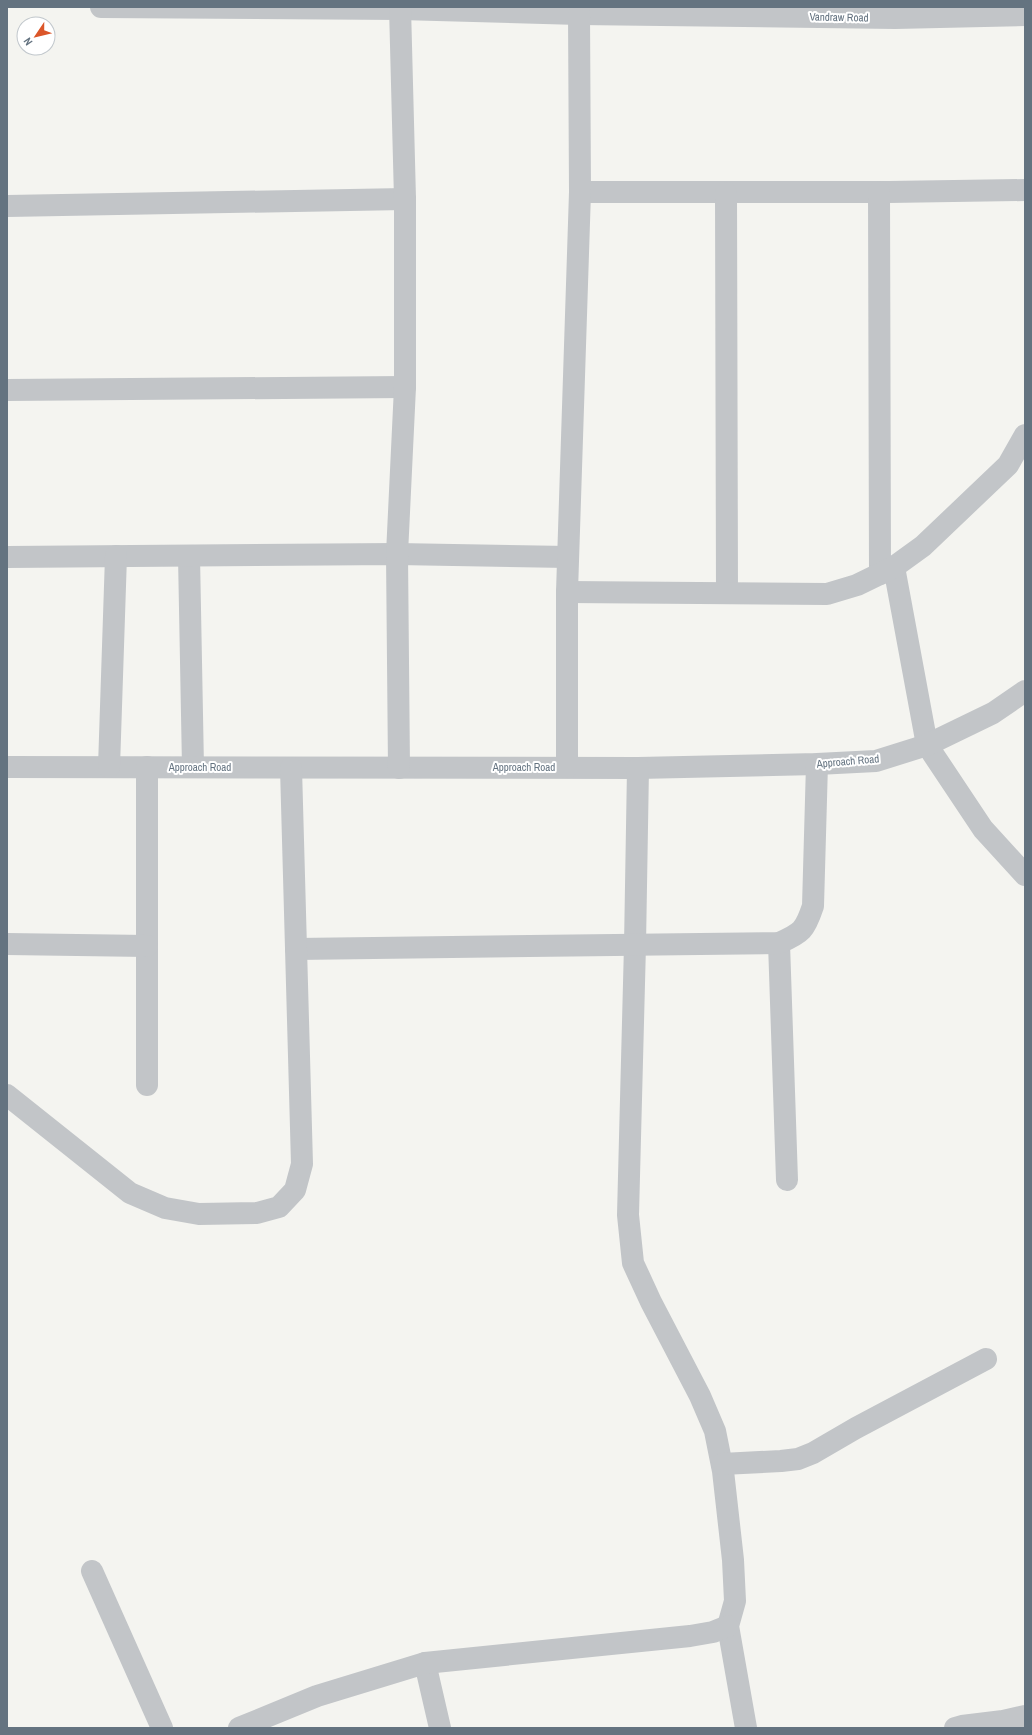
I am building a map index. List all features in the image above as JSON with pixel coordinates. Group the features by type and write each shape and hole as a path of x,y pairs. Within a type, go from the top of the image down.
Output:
{"street":[{"name":"Vandraw Road","path":"101,7 400,8 579,14 895,12 1025,15"},
{"path":"399,768 397,554 404,386 405,199 400,8"},
{"path":"567,767 567,592 580,192 579,14"},
{"path":"580,192 726,193 1025,190"},
{"path":"879,192 887,571 927,745 983,829 1025,875"},
{"path":"726,193 728,593"},
{"path":"7,206 405,199"},
{"path":"7,390 404,386"},
{"path":"567,592 827,594 857,586 887,571 923,546 1008,465 1025,435"},
{"path":"7,557 397,554 568,557"},
{"path":"109,767 116,556"},
{"path":"189,556 193,767"},
{"name":"Approach Road","path":"7,766 638,768 817,764 876,761 927,745 993,713 1025,691"},
{"path":"296,949 779,943 797,935 807,924 813,906 817,764"},
{"path":"147,767 148,1086"},
{"path":"7,1095 130,1193 164,1208 199,1214 257,1213 279,1207 295,1190 302,1164 291,768"},
{"path":"638,768 628,1215 633,1263 651,1302 700,1396 715,1431 722,1464 733,1560 735,1601 728,1626 746,1728"},
{"path":"779,943 787,1180"},
{"path":"7,944 147,946"},
{"path":"722,1464 798,1459 813,1453 856,1428 986,1359"},
{"path":"92,1571 162,1728"},
{"path":"239,1728 317,1696 425,1663 690,1636 713,1632 728,1626"},
{"path":"425,1663 440,1728"},
{"path":"955,1728 1003,1721 1025,1716"}]}
